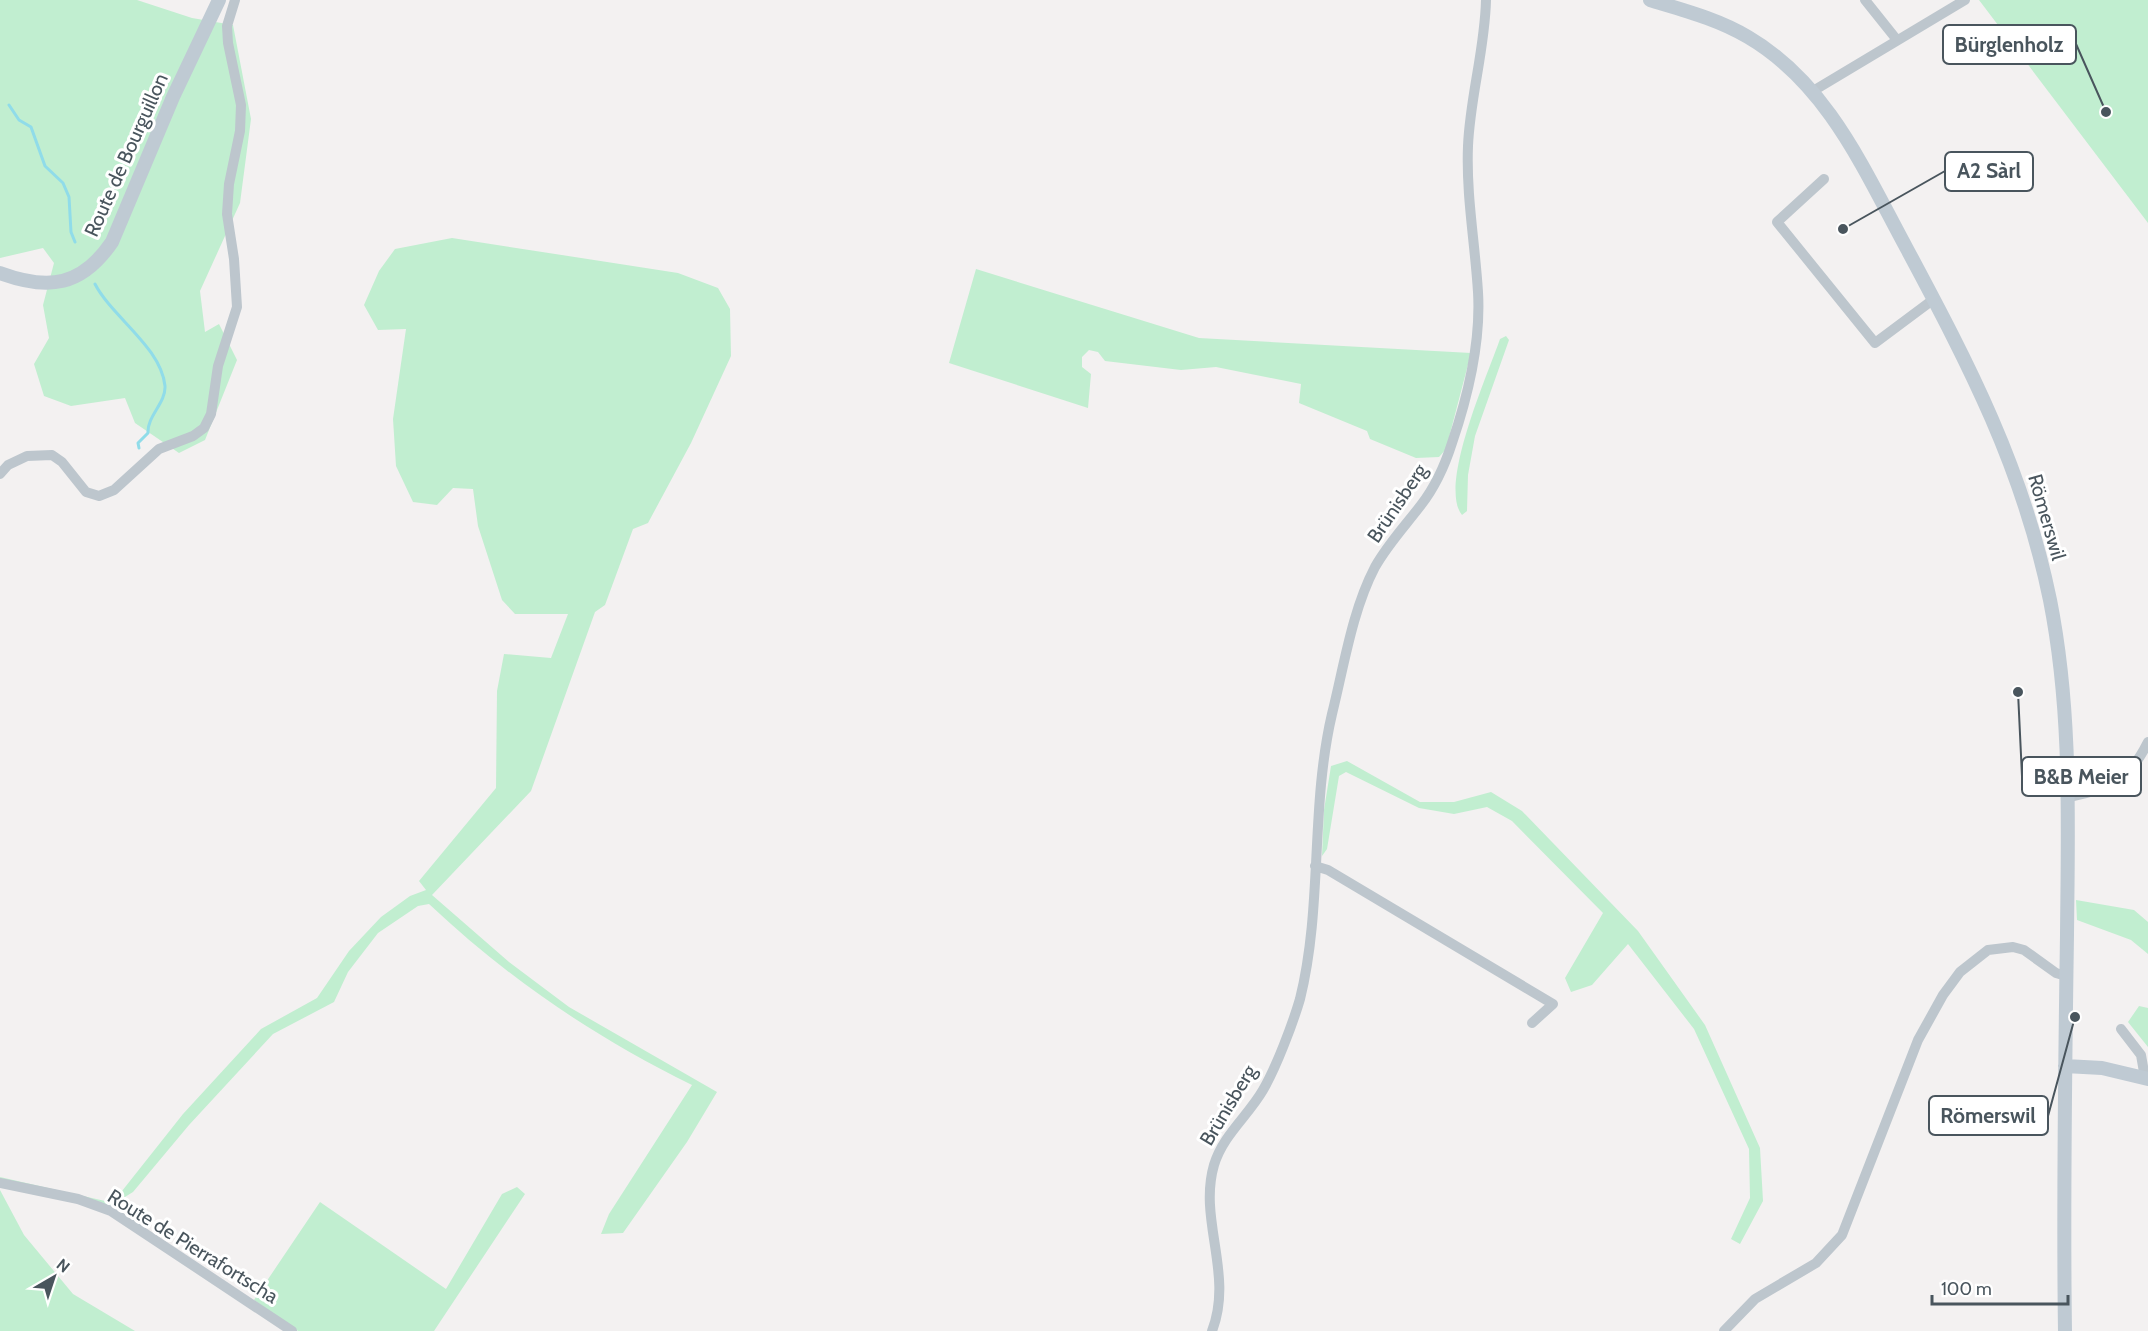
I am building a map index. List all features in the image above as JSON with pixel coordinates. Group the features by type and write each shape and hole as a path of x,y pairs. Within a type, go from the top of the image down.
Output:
{"main road":[{"name":"Route de Bourguillon","path":"0,273 46,284 67,280 84,273 99,260 112,242 173,97 219,0"},
{"name":"Römerswil","path":"1650,0 1711,20 1745,36 1791,69 1813,91 1849,142 1934,299 1996,422 2031,527 2050,600 2068,736 2065,1331"},
{"path":"2065,1066 2102,1068 2146,1079"}],"street":[{"path":"0,474 8,465 27,456 52,455 62,462 86,492 99,496 114,490 159,449 193,436 204,428 211,414 218,366 237,307 234,259 227,214 229,184 240,131 241,105 228,44 227,26 235,0"},
{"name":"Brünisberg","path":"1212,1331 1220,1291 1219,1259 1210,1208 1212,1172 1225,1141 1263,1090 1299,1000 1310,944 1318,803 1330,725 1360,606 1382,555 1422,504 1439,475 1453,439 1474,354 1478,293 1469,201 1470,119 1486,0"},
{"path":"1865,0 1897,40"},
{"path":"1813,91 1965,0"},
{"path":"1824,179 1777,222 1875,343 1934,299"},
{"path":"2069,797 2097,791 2118,782 2134,766 2148,742"},
{"path":"1315,867 1328,870 1553,1004 1532,1023"},
{"path":"1724,1331 1755,1299 1816,1263 1838,1242 1853,1213 1924,1028 1954,979 1977,956 1993,948 2021,948 2056,973 2066,976"},
{"path":"2121,1029 2141,1055 2146,1079"},
{"name":"Route de Pierrafortscha","path":"0,1183 78,1199 111,1211 292,1331"}],"green space":[{"path":"0,0 137,0 192,18 233,25 251,119 240,203 200,291 205,332 219,324 237,360 205,440 179,453 135,423 125,398 71,406 44,396 34,364 49,338 43,305 54,263 43,248 0,258"},
{"path":"1979,0 2148,0 2148,223"},
{"path":"452,238 678,273 718,288 730,309 731,356 691,443 648,523 633,529 605,605 595,612 531,791 432,895 509,962 569,1007 717,1092 687,1142 623,1233 601,1234 609,1214 692,1085 621,1047 554,1005 459,932 429,904 418,906 378,933 348,972 334,1002 273,1034 189,1125 133,1192 112,1205 0,1181 0,1177 105,1201 122,1191 183,1114 261,1029 317,998 349,951 381,917 410,896 426,890 419,881 496,788 497,691 504,654 551,658 568,614 515,614 502,600 478,526 473,489 453,488 437,505 413,502 396,466 393,419 406,329 378,330 364,305 379,271 395,249"},
{"path":"976,269 1199,338 1471,353 1446,449 1439,457 1416,458 1370,439 1367,431 1299,403 1301,384 1216,367 1181,370 1105,361 1098,352 1089,350 1082,357 1082,367 1091,374 1088,408 949,363"},
{"path":"1506,336 1509,340 1475,436 1468,475 1467,511 1462,515 1456,501 1456,480 1460,456 1476,402 1500,339"},
{"path":"1347,761 1420,802 1454,802 1491,792 1522,811 1638,931 1705,1025 1760,1148 1763,1201 1740,1244 1731,1239 1750,1198 1749,1149 1694,1029 1628,944 1592,985 1571,992 1565,978 1603,913 1512,821 1487,807 1454,814 1419,808 1346,772 1339,776 1327,849 1322,856 1324,810 1331,766"},
{"path":"2076,900 2134,910 2148,922 2148,954 2131,940 2077,920"},
{"path":"2139,1006 2148,1008 2148,1047 2128,1022"},
{"path":"517,1187 525,1194 434,1331 298,1331 254,1300 320,1202 446,1289 502,1194"},
{"path":"0,1190 24,1235 73,1294 135,1331 0,1331"}],"waterway":[{"path":"9,105 19,120 31,127 45,166 63,183 69,197 71,232 75,242"},
{"path":"95,284 146,345 162,372 165,392 150,421 148,433 138,443 139,448"}],"place":[{"name":"Bürglenholz","path":"2106,112"},
{"name":"A2 Sàrl","path":"1843,229"},
{"name":"B&B Meier","path":"2018,692"},
{"name":"Römerswil","path":"2075,1017"}]}
